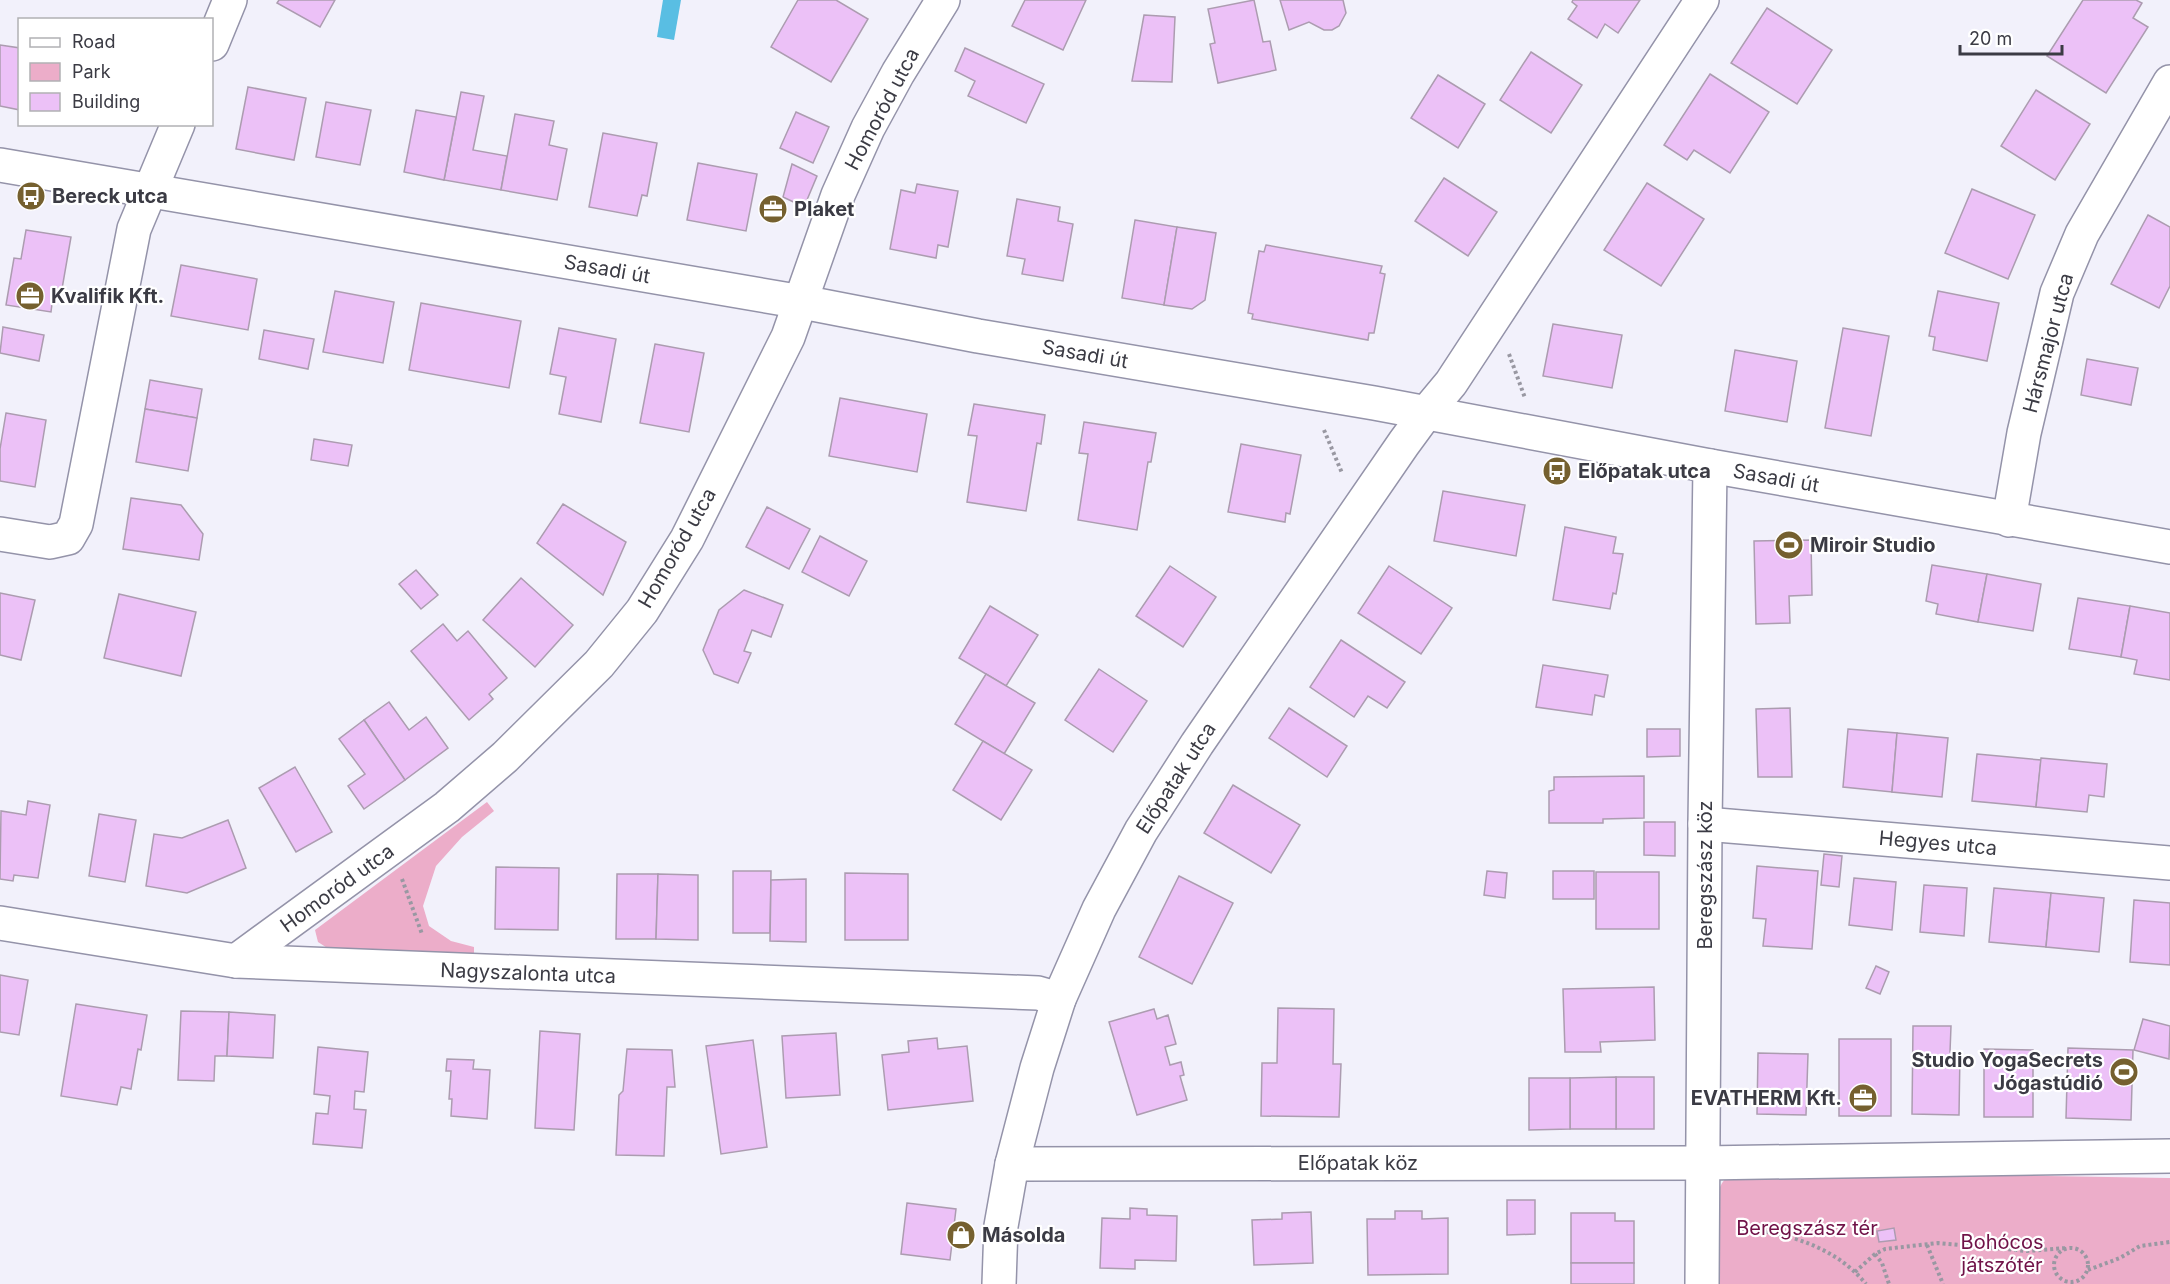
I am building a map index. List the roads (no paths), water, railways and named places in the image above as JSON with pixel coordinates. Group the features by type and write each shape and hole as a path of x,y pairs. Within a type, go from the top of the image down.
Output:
{"street":[{"path":"213,42 230,0"},
{"name":"Homoród utca","path":"236,962 447,807 505,757 598,664 642,611 687,539 789,337 838,195 868,128 898,73 943,0"},
{"name":"Előpatak utca","path":"999,1284 1001,1226 1012,1164 1037,1068 1059,999 1100,909 1141,831 1204,734 1426,413 1451,383 1702,0"},
{"name":"Hársmajor utca","path":"2009,520 2020,453 2057,293 2082,234 2170,82"},
{"path":"0,534 50,542 68,538 76,524 134,229 177,126"},
{"name":"Sasadi út","path":"0,165 802,302 978,336 1426,413 2009,520 2170,547"},
{"name":"Beregszász köz","path":"1702,1284 1710,466"},
{"name":"Hegyes utca","path":"1705,824 2170,863"},
{"name":"Nagyszalonta utca","path":"0,923 236,962 1026,992 1059,999"},
{"path":"1704,1163 2170,1156"},
{"name":"Előpatak köz","path":"1012,1164 1704,1163"}],"water":[{"path":"663,0 681,0 674,40 657,37"}],"place":[{"name":"Bereck utca","path":"31,196"},
{"name":"Plaket","path":"773,209"},
{"name":"Kvalifik Kft.","path":"30,296"},
{"name":"Előpatak utca","path":"1557,471"},
{"name":"Miroir Studio","path":"1789,545"},
{"name":"Studio YogaSecrets Jógastúdió","path":"2124,1072"},
{"name":"EVATHERM Kft.","path":"1863,1098"},
{"name":"Másolda","path":"961,1235"}],"park label":[{"name":"Beregszász tér","path":"1807,1228"},
{"name":"Bohócos játszótér","path":"2002,1254"}]}
